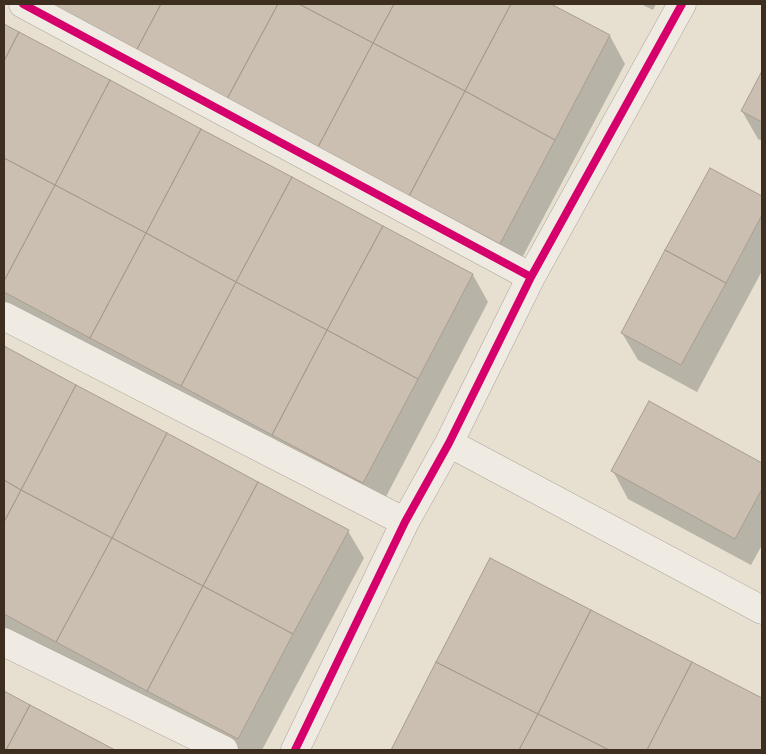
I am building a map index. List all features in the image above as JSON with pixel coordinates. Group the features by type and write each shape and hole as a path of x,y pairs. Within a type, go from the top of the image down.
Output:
{"street":[{"path":"22,4 531,277"},
{"path":"302,748 405,522 449,443 531,277 673,7"},
{"path":"4,316 405,522"},
{"path":"449,443 762,610"},
{"path":"4,642 224,750"}],"building":[{"path":"48,4 161,4 136,51"},
{"path":"161,4 278,4 227,99 136,51"},
{"path":"278,4 299,4 373,43 318,147 227,99"},
{"path":"299,4 394,4 373,43"},
{"path":"394,4 511,4 465,91 373,43"},
{"path":"511,4 551,4 610,35 555,140 465,91"},
{"path":"4,24 19,32 4,61"},
{"path":"19,32 110,80 55,185 4,158 4,61"},
{"path":"373,43 465,91 409,196 318,147"},
{"path":"762,71 762,122 741,111"},
{"path":"110,80 201,129 146,233 55,185"},
{"path":"465,91 555,140 500,244 409,196"},
{"path":"201,129 292,177 236,282 146,233"},
{"path":"4,158 55,185 4,281"},
{"path":"710,168 762,196 762,215 726,283 665,250"},
{"path":"292,177 383,226 327,330 236,282"},
{"path":"55,185 146,233 90,338 4,292 4,281"},
{"path":"383,226 473,274 418,379 327,330"},
{"path":"146,233 236,282 181,386 90,338"},
{"path":"665,250 726,283 681,365 621,333"},
{"path":"236,282 327,330 272,435 181,386"},
{"path":"327,330 418,379 363,483 272,435"},
{"path":"4,346 76,385 21,490 4,480"},
{"path":"76,385 167,433 112,538 21,490"},
{"path":"649,401 762,463 762,489 735,539 611,471"},
{"path":"167,433 258,482 203,586 112,538"},
{"path":"4,480 21,490 4,522"},
{"path":"258,482 349,530 293,634 203,586"},
{"path":"21,490 112,538 56,642 4,614 4,522"},
{"path":"112,538 203,586 147,691 56,642"},
{"path":"490,558 591,610 538,714 436,662"},
{"path":"203,586 293,634 238,739 147,691"},
{"path":"591,610 692,662 647,750 609,750 538,714"},
{"path":"436,662 538,714 519,750 391,750"},
{"path":"692,662 762,698 762,750 647,750"},
{"path":"4,691 30,705 6,750 4,750"},
{"path":"30,705 115,750 6,750"},
{"path":"538,714 609,750 519,750"}],"cycle path":[{"path":"23,4 531,277"},
{"path":"295,750 405,522 449,443 531,277 682,4"}]}
